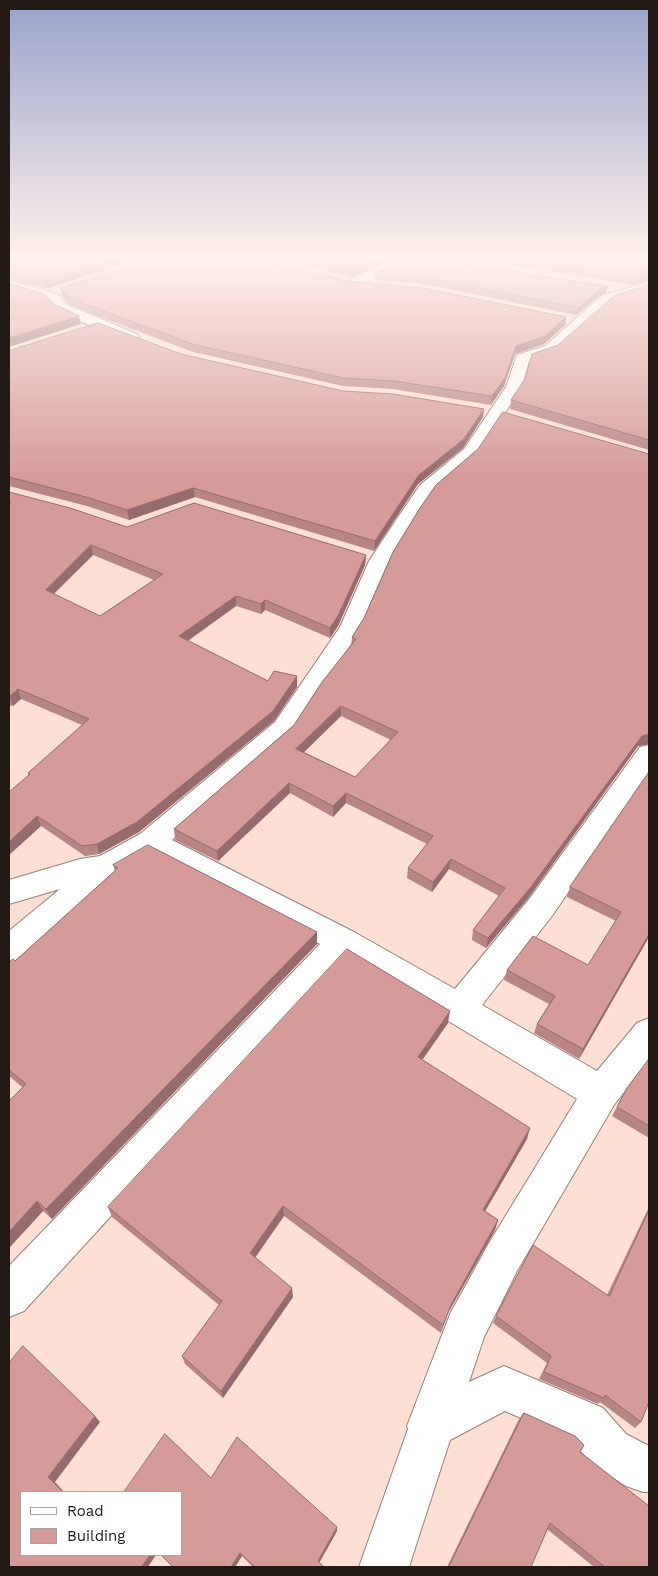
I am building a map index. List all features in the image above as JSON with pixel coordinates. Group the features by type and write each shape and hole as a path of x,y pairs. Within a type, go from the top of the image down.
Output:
{"street":[{"path":"117,332 144,342"},
{"path":"9,950 106,867 150,842 284,728 351,627 371,558 427,489 470,453 514,387 522,358 550,349 563,332"},
{"path":"459,1009 541,907 649,754"},
{"path":"150,842 343,940 601,1094"},
{"path":"9,892 80,871 106,867"},
{"path":"9,1296 343,940"},
{"path":"384,1567 430,1426 465,1329 503,1257 601,1094 649,1034"},
{"path":"430,1426 504,1388 587,1424 610,1450 643,1469 649,1469"}],"building":[{"path":"9,332 30,332 9,338"},
{"path":"71,332 121,332 181,354 343,391 393,394 484,409 464,439 419,475 375,541 193,488 127,510 9,477 9,351"},
{"path":"159,332 550,332 545,336 516,346 505,378 492,396 394,381 343,378 192,344"},
{"path":"573,332 649,332 649,440 511,400 525,379 532,354 558,345"},
{"path":"503,412 649,454 649,734 642,736 531,887 488,938 473,930 505,888 451,859 433,882 408,868 433,836 346,793 333,806 289,783 217,851 174,829 294,725 322,682 356,639 352,637 364,618 393,552 420,508 436,485 478,449","holes":["341,706 398,732 355,777 296,749"]},
{"path":"9,492 70,508 127,527 194,503 366,555 338,616 330,628 265,600 261,604 236,596 179,636 268,681 274,671 297,676 273,711 137,822 97,844 82,846 37,816 9,842 9,792 89,719 18,689 9,696 9,503 11,502 9,501","holes":["91,545 163,574 100,616 46,590"]},
{"path":"649,772 649,934 583,1049 537,1024 555,996 507,970 533,936 588,965 621,912 570,887"},
{"path":"148,845 317,932 46,1209 37,1201 9,1232 9,1101 26,1084 9,1070 9,962 13,959 15,961 118,868 113,865"},
{"path":"347,949 450,1011 418,1057 530,1128 483,1210 498,1220 451,1305 443,1325 283,1206 250,1253 292,1288 221,1391 182,1356 222,1301 108,1207"},
{"path":"649,1059 649,1126 617,1107 627,1088"},
{"path":"649,1210 649,1402 641,1422 605,1395 604,1398 544,1372 551,1356 496,1316 533,1245 609,1296"},
{"path":"23,1346 95,1416 48,1477 62,1491 20,1491 20,1556 149,1556 141,1567 9,1567 9,1363"},
{"path":"524,1413 575,1436 584,1445 580,1452 649,1506 649,1567 605,1567 550,1523 531,1567 449,1567"},
{"path":"165,1434 211,1478 237,1437 337,1527 318,1561 324,1567 255,1567 240,1553 231,1567 173,1567 162,1556 182,1556 182,1491 125,1491"}]}
